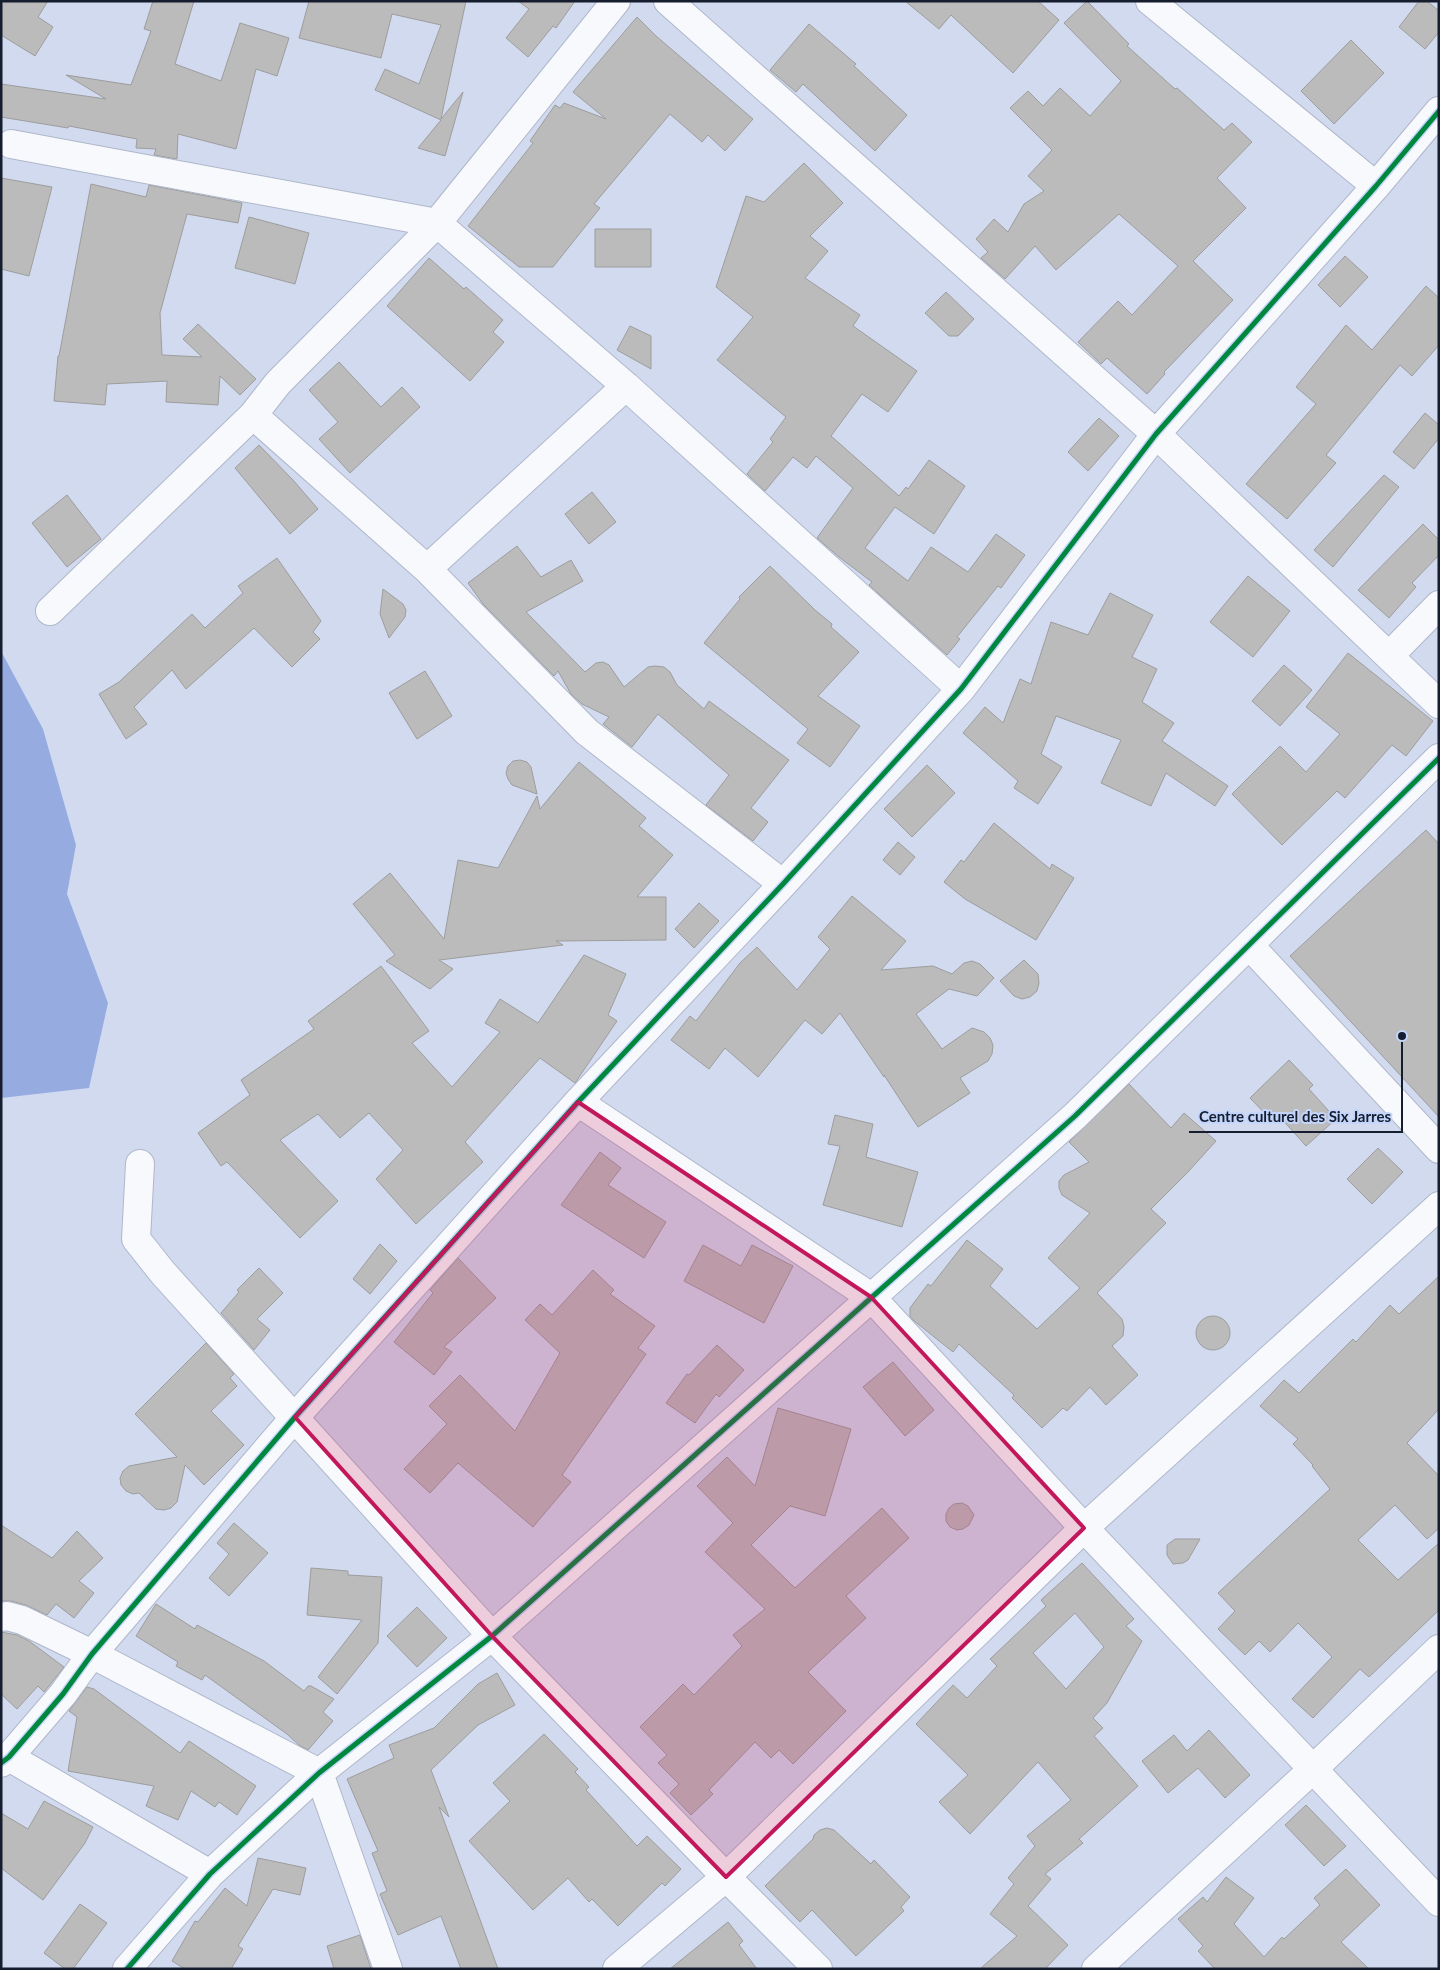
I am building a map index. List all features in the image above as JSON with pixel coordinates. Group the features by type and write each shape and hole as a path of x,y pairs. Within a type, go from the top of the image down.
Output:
{"street":[{"path":"50,611 253,415 278,383 437,223 616,1"},
{"path":"668,1 1156,434 1390,655 1439,704"},
{"path":"1150,1 1376,186"},
{"path":"210,1874 5,1760 63,1694 92,1654 295,1417 578,1102 783,884 961,690 1156,434 1376,186 1439,110"},
{"path":"11,144 437,223 626,386 961,690"},
{"path":"427,569 626,386"},
{"path":"253,415 427,569 587,732 783,884"},
{"path":"1390,655 1439,605"},
{"path":"127,1969 210,1874 319,1773 492,1636 1075,1116 1439,758"},
{"path":"1250,945 1439,1149"},
{"path":"578,1102 871,1297 1084,1528 1439,1902"},
{"path":"140,1164 136,1239 163,1273 492,1636 818,1969"},
{"path":"617,1969 726,1877 1084,1528 1439,1206"},
{"path":"1,1617 7,1616 22,1620 92,1654 319,1773 388,1969"},
{"path":"1096,1969 1312,1770 1439,1649"}],"highlighted area":[{"path":"578,1102 871,1297 1084,1528 726,1877 492,1636 295,1417"}],"water":[{"path":"1,651 43,729 76,845 67,894 108,1003 89,1088 1,1098"}],"building":[{"path":"1,1 48,1 38,17 53,27 35,56 1,35"},
{"path":"153,1 194,1 175,64 221,81 240,23 289,38 277,76 256,69 236,149 178,134 177,159 154,155 156,149 136,148 137,139 69,126 68,128 1,117 1,84 106,99 66,75 131,85 151,31 144,29"},
{"path":"309,1 466,1 441,119 463,92 445,156 418,148 441,120 375,90 385,69 419,84 441,25 392,14 381,58 299,38"},
{"path":"518,1 575,1 556,28 553,26 528,57 506,38 529,9"},
{"path":"905,1 1038,1 1059,20 1013,73 951,15 939,29"},
{"path":"1087,1 1129,44 1127,46 1175,89 1177,88 1224,130 1232,123 1252,142 1217,178 1246,208 1193,261 1233,300 1164,372 1165,374 1147,394 1107,358 1101,364 1078,342 1118,301 1132,315 1178,266 1119,214 1056,270 1035,246 1005,279 981,258 988,252 976,239 994,219 1008,232 1024,204 1044,191 1028,176 1052,150 1010,108 1028,91 1043,106 1060,88 1090,116 1121,81 1064,23"},
{"path":"1419,1 1427,1 1439,11 1439,32 1425,49 1399,27"},
{"path":"637,17 656,36 753,119 725,151 708,135 702,142 670,114 594,204 600,208 553,267 519,267 468,226 533,143 530,141 555,105 560,108 564,103 606,119 573,92"},
{"path":"809,24 856,64 854,66 907,115 875,151 803,84 796,92 770,70"},
{"path":"1351,40 1384,73 1334,124 1301,91"},
{"path":"804,163 843,203 810,236 828,251 805,278 860,315 853,326 917,371 888,412 862,394 831,436 899,496 906,487 908,489 929,460 965,486 934,534 895,507 865,548 908,581 931,547 968,572 996,534 1025,555 1001,588 998,586 957,637 960,639 947,655 869,585 872,582 817,538 853,488 816,456 807,468 793,457 765,491 747,474 773,442 770,439 786,417 717,360 753,317 716,287 746,196 764,202"},
{"path":"1,178 52,187 29,276 1,269"},
{"path":"91,184 146,197 149,185 242,203 238,223 187,214 160,313 162,355 202,357 183,339 198,324 256,379 240,395 220,376 218,405 166,402 167,381 107,384 105,405 54,401 58,356"},
{"path":"249,217 309,233 295,284 235,268"},
{"path":"595,229 651,229 651,267 595,267"},
{"path":"1345,256 1368,277 1340,307 1318,285"},
{"path":"429,258 464,289 466,287 503,320 493,332 504,342 470,381 387,306"},
{"path":"1426,286 1439,298 1439,345 1412,376 1400,365 1326,455 1336,463 1287,519 1246,484 1316,404 1296,387 1346,325 1372,350"},
{"path":"946,292 974,319 958,336 949,336 925,313"},
{"path":"630,326 651,336 651,369 617,350"},
{"path":"339,362 381,407 402,387 420,407 350,473 319,439 338,422 309,390"},
{"path":"1425,413 1439,425 1439,438 1414,469 1393,452"},
{"path":"1099,418 1119,436 1088,471 1068,452"},
{"path":"259,445 318,509 290,534 235,468"},
{"path":"1384,475 1399,487 1333,567 1314,550"},
{"path":"592,492 616,522 589,544 565,514"},
{"path":"67,495 101,539 67,567 32,523"},
{"path":"1423,524 1439,540 1439,555 1412,583 1416,587 1389,618 1358,590"},
{"path":"517,546 541,577 571,560 583,581 526,612 585,672 596,663 603,662 609,665 624,687 648,667 664,667 670,672 677,685 704,709 709,701 789,760 751,808 768,822 753,841 706,805 729,775 658,714 632,747 603,724 609,717 582,704 571,694 558,671 554,676 483,604 468,583"},
{"path":"277,558 321,621 313,632 320,639 292,667 254,628 186,689 172,670 134,707 147,724 126,739 99,694 119,682 192,614 205,628 243,593 238,586"},
{"path":"770,566 859,652 818,696 860,726 830,767 797,743 808,729 704,643 740,599 739,597"},
{"path":"1248,576 1290,611 1253,657 1210,622"},
{"path":"383,589 403,604 406,610 405,617 389,638 380,614"},
{"path":"1110,593 1153,615 1132,657 1157,669 1142,702 1174,723 1162,741 1228,786 1215,806 1166,773 1151,806 1101,783 1121,740 1056,716 1041,754 1062,767 1038,804 1014,788 1018,781 963,733 985,707 1003,723 1020,679 1031,684 1051,622 1088,635"},
{"path":"1348,653 1433,721 1406,756 1392,745 1345,798 1337,791 1282,845 1232,794 1280,746 1306,772 1340,734 1306,707"},
{"path":"1284,665 1312,690 1280,726 1252,701"},
{"path":"425,671 452,716 417,739 389,693"},
{"path":"513,761 527,762 531,767 537,794 512,785 508,779 506,773 508,766"},
{"path":"579,762 646,818 639,826 673,855 637,897 666,897 666,940 556,941 563,945 439,960 453,969 430,989 386,961 395,955 353,904 390,873 444,939 458,860 498,868 537,796 540,809"},
{"path":"927,765 955,793 912,837 884,809"},
{"path":"994,823 1050,869 1052,864 1074,878 1036,940 965,899 944,882 961,860 964,862"},
{"path":"1426,830 1439,844 1439,1117 1290,956"},
{"path":"898,842 915,857 900,875 883,860"},
{"path":"852,896 906,941 881,970 933,966 952,974 964,963 972,961 980,964 994,978 977,996 949,989 916,1014 942,1049 972,1028 984,1032 990,1038 993,1045 992,1054 988,1061 960,1078 970,1093 918,1127 840,1013 822,1034 805,1020 758,1077 725,1048 709,1069 671,1040 690,1016 696,1021 740,963 757,947 797,990 830,949 818,937"},
{"path":"699,903 719,921 694,948 675,929"},
{"path":"584,955 626,974 608,1015 617,1021 575,1083 540,1058 465,1142 483,1162 416,1224 376,1179 403,1150 369,1113 340,1138 318,1114 280,1140 338,1201 300,1238 227,1162 221,1166 198,1133 250,1095 241,1080 314,1029 308,1021 381,966 429,1031 412,1043 452,1087 500,1032 485,1023 500,999 538,1023"},
{"path":"1024,960 1038,974 1039,983 1037,991 1030,997 1022,999 1014,996 1000,981"},
{"path":"1289,1060 1313,1085 1309,1089 1336,1119 1306,1146 1280,1117 1274,1123 1250,1098"},
{"path":"1129,1084 1171,1128 1184,1113 1216,1141 1151,1209 1166,1223 1097,1293 1122,1319 1124,1327 1123,1336 1112,1346 1138,1375 1106,1405 1090,1387 1067,1411 1063,1408 1042,1428 1012,1398 1014,1395 959,1344 953,1352 913,1320 910,1316 910,1308 928,1284 931,1286 967,1240 1003,1269 990,1286 1037,1329 1080,1288 1048,1258 1090,1213 1062,1195 1059,1181 1064,1175 1089,1162 1069,1142"},
{"path":"835,1115 873,1124 866,1157 918,1172 902,1227 823,1205 840,1146 828,1144"},
{"path":"1378,1148 1403,1172 1372,1204 1347,1179"},
{"path":"600,1152 621,1168 608,1185 666,1222 644,1258 561,1205"},
{"path":"380,1244 397,1261 370,1294 353,1279"},
{"path":"703,1245 741,1266 752,1245 793,1266 764,1323 684,1281"},
{"path":"458,1258 496,1298 444,1347 452,1352 434,1375 394,1342 433,1293 430,1290"},
{"path":"259,1268 283,1293 257,1319 270,1330 254,1350 221,1313 239,1292 237,1290"},
{"path":"593,1270 614,1290 610,1294 655,1326 638,1348 646,1354 562,1475 571,1482 533,1527 458,1463 430,1493 404,1469 447,1424 429,1406 460,1375 515,1431 560,1353 525,1320 540,1304 552,1315"},
{"path":"1439,1276 1439,1409 1407,1443 1439,1476 1439,1528 1427,1539 1395,1505 1358,1540 1398,1580 1439,1543 1439,1610 1369,1677 1360,1669 1313,1718 1292,1699 1332,1657 1298,1623 1270,1652 1259,1641 1245,1655 1218,1629 1235,1611 1218,1593 1330,1489 1313,1465 1293,1444 1298,1439 1260,1406 1284,1380 1299,1393 1353,1339 1356,1342 1390,1305 1399,1314"},
{"path":"1213,1316 1220,1317 1225,1321 1229,1326 1229,1340 1225,1345 1220,1349 1213,1350 1206,1349 1201,1345 1197,1340 1196,1333 1197,1326 1201,1321 1206,1317"},
{"path":"206,1343 234,1374 230,1378 237,1386 211,1411 244,1445 204,1485 185,1465 177,1502 171,1508 164,1510 156,1509 139,1493 133,1494 126,1491 121,1485 120,1478 123,1471 129,1466 177,1457 135,1414"},
{"path":"717,1345 744,1370 719,1397 716,1394 695,1423 666,1403 687,1374 689,1375"},
{"path":"893,1362 934,1410 905,1436 863,1387"},
{"path":"778,1408 851,1429 825,1516 790,1506 751,1545 795,1588 882,1508 909,1538 846,1596 866,1618 808,1672 846,1711 793,1764 779,1750 771,1758 755,1742 709,1790 713,1794 691,1815 670,1793 679,1784 658,1763 667,1755 640,1727 683,1684 694,1695 742,1646 733,1635 765,1609 705,1552 733,1523 697,1486 727,1457 755,1486"},
{"path":"962,1503 968,1506 974,1515 969,1525 957,1530 950,1527 946,1521 946,1514 954,1504"},
{"path":"234,1523 268,1553 229,1596 209,1578 229,1554 217,1543"},
{"path":"1,1525 52,1558 77,1531 103,1558 79,1581 94,1593 74,1618 56,1604 47,1615 26,1605 11,1601 1,1601"},
{"path":"1175,1539 1200,1539 1188,1560 1183,1563 1173,1564 1167,1555 1167,1545"},
{"path":"1082,1563 1134,1619 1126,1626 1142,1641 1107,1703 1093,1718 1103,1728 1094,1736 1138,1786 1079,1839 1083,1843 1045,1874 1051,1879 1028,1906 1068,1945 1045,1969 980,1969 1017,1936 990,1914 1014,1884 1008,1878 1035,1846 1027,1836 1071,1800 1038,1762 970,1834 939,1802 968,1775 916,1724 953,1685 967,1698 997,1666 990,1659 1046,1606 1041,1600","holes":["1075,1613 1104,1647 1066,1689 1033,1653"]},
{"path":"311,1568 348,1571 348,1575 382,1577 378,1643 337,1694 318,1677 362,1620 307,1615"},
{"path":"156,1604 195,1629 197,1625 264,1661 304,1691 308,1686 311,1686 334,1699 323,1712 333,1721 308,1750 205,1675 202,1680 176,1666 178,1662 136,1636"},
{"path":"417,1607 447,1638 417,1667 387,1636"},
{"path":"1,1632 17,1635 29,1641 64,1667 44,1692 38,1686 17,1709 1,1694"},
{"path":"497,1673 515,1705 478,1725 431,1770 449,1817 439,1807 498,1969 461,1969 441,1916 398,1935 380,1894 387,1891 372,1853 378,1851 347,1779 394,1758 389,1745 434,1728 478,1684"},
{"path":"87,1687 94,1689 180,1753 189,1741 256,1786 237,1815 219,1802 215,1807 191,1791 178,1820 146,1806 154,1786 68,1771 77,1717 69,1711"},
{"path":"1209,1730 1250,1775 1225,1798 1198,1768 1168,1793 1142,1761 1174,1735 1187,1751"},
{"path":"544,1734 578,1769 575,1772 589,1787 586,1790 637,1846 647,1836 681,1869 665,1886 662,1883 618,1926 592,1899 589,1902 568,1878 533,1910 469,1841 510,1801 493,1783"},
{"path":"44,1801 93,1827 85,1843 43,1900 1,1868 1,1813 28,1829"},
{"path":"1306,1805 1346,1846 1324,1866 1285,1825"},
{"path":"827,1828 834,1830 871,1864 874,1860 910,1897 901,1907 904,1911 856,1956 812,1910 800,1922 765,1886 813,1839 814,1835 820,1830"},
{"path":"258,1858 306,1868 300,1895 273,1889 238,1946 243,1949 231,1969 185,1969 172,1961 195,1921 198,1922 225,1888 247,1906"},
{"path":"1346,1869 1380,1905 1341,1942 1369,1969 1215,1969 1198,1951 1203,1946 1178,1919 1203,1897 1207,1902 1226,1877 1254,1898 1234,1924 1264,1957 1282,1937 1284,1939 1320,1905 1314,1898"},
{"path":"80,1904 107,1923 73,1969 65,1969 44,1953"},
{"path":"728,1922 743,1941 739,1945 757,1969 670,1969"},
{"path":"360,1935 371,1969 334,1969 327,1946"}],"cycle path":[{"path":"1,1763 9,1757 63,1694 92,1654 295,1417 578,1102 783,884 961,689 1156,434 1376,186 1439,111"},
{"path":"127,1969 210,1874 319,1773 492,1636 1075,1116 1439,758"}],"place":[{"name":"Centre culturel des Six Jarres","path":"1402,1036"}]}
